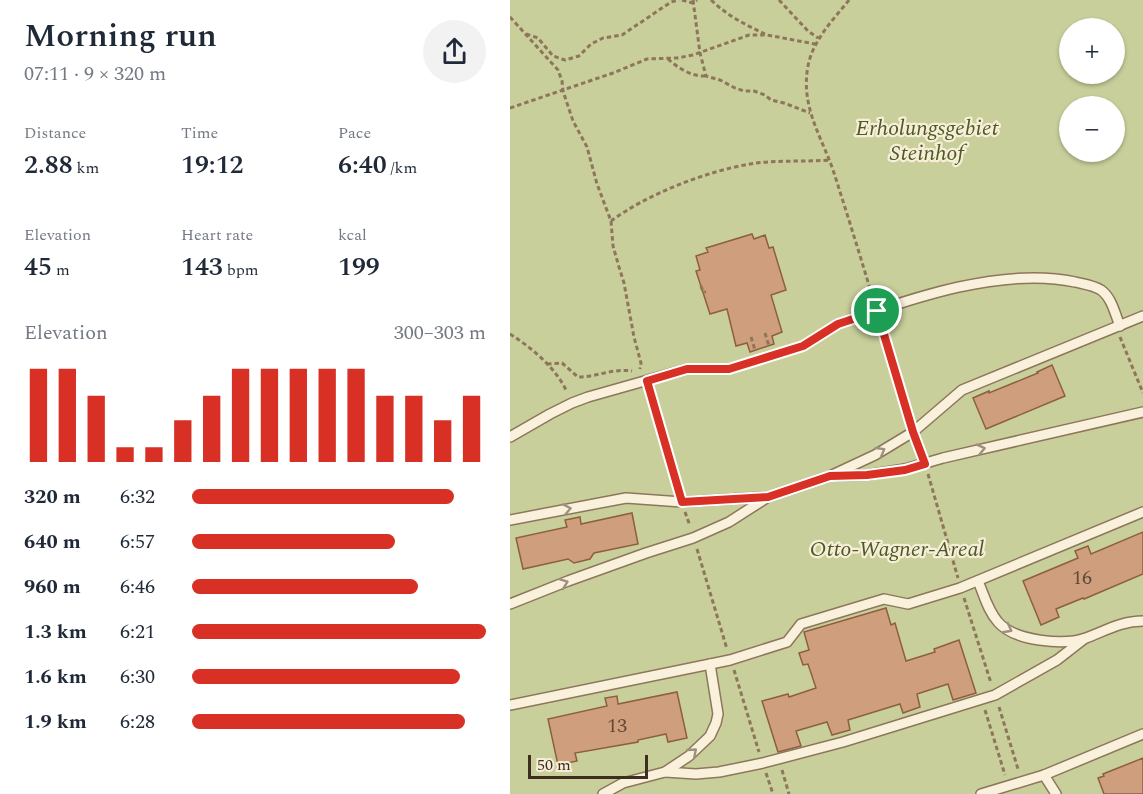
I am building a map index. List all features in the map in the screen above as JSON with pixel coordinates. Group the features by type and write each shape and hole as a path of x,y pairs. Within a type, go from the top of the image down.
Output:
{"lane":[{"path":"838,324 876,307 959,287 1017,278 1058,278 1101,290 1109,298 1118,327"},
{"path":"510,604 568,581 693,538 729,522 768,497 830,476 875,455 913,432 962,390 1143,316"},
{"path":"510,437 572,403 687,369"},
{"path":"830,476 867,475 905,470 1143,412"},
{"path":"510,520 626,498 682,502 768,497"},
{"path":"510,705 730,660 787,642 801,624 884,599 908,604 960,588 1143,512"},
{"path":"978,581 990,610 999,624 1007,630 1044,641 1065,642 1084,639"},
{"path":"603,794 623,783 665,772 696,774 719,772 778,759 995,695 1057,660 1084,639 1109,627 1143,621"},
{"path":"665,772 689,756 710,736 716,723 718,714 710,664"},
{"path":"981,794 1044,775 1143,734"},
{"path":"1044,775 1056,794"}],"path":[{"path":"711,0 732,18 766,35"},
{"path":"779,0 808,31 818,38"},
{"path":"849,0 815,44 808,66 807,99 816,130 830,160 913,432"},
{"path":"525,33 538,38 553,56 565,60 579,56 591,44 603,38 622,35 671,2 694,1 700,53 706,76"},
{"path":"510,17 558,70 562,81 562,91 573,121 587,147 597,184 611,221 618,267 624,283 641,363 640,369 636,372 619,370 588,377 578,377 562,363 547,364"},
{"path":"510,108 614,73 647,59 700,53 748,35 766,35 815,44"},
{"path":"667,58 697,76 720,80 744,91 754,91 771,100 810,113"},
{"path":"611,221 628,208 652,196 726,169 755,163 830,160"},
{"path":"701,286 705,292"},
{"path":"687,369 729,369 803,346 838,324"},
{"path":"1118,327 1143,393"},
{"path":"765,333 769,346"},
{"path":"510,334 554,370 572,403"},
{"path":"751,338 755,350"},
{"path":"647,381 682,502"},
{"path":"925,464 960,588 1022,781"},
{"path":"982,699 1008,786"},
{"path":"778,759 789,794"}],"green space":[{"name":"Otto-Wagner-Areal","path":"510,0 1143,0 1143,794 510,794"}],"building":[{"path":"752,234 754,239 765,235 769,248 773,247 786,290 771,295 782,332 772,336 774,344 750,352 747,343 736,346 727,309 710,314 696,271 700,270 696,256 708,252 706,248"},
{"path":"1052,365 1065,396 986,429 973,398 1038,373"},
{"path":"632,513 638,544 594,553 590,559 574,563 568,559 523,569 516,538 567,527 565,520 580,517 581,524"},
{"path":"1143,532 1143,574 1056,609 1059,617 1041,625 1023,581 1078,558 1075,551 1088,546 1091,554"},
{"path":"886,608 891,625 895,623 906,661 935,652 934,649 959,640 976,693 953,700 948,684 917,694 920,707 903,713 900,704 848,720 850,730 832,735 827,722 796,731 801,746 778,752 762,701 788,694 789,697 816,688 808,664 803,665 799,653 809,650 804,632"},
{"path":"677,692 687,738 668,742 666,734 638,740 638,742 575,753 577,761 558,765 548,719 607,706 605,698 617,696 618,704"},
{"path":"1143,758 1143,794 1104,794 1098,778"}],"route":[{"path":"877,311 913,432 925,464 905,470 867,475 830,476 768,497 682,502 647,381 687,369 729,369 803,346 838,324 877,311"}],"park label":[{"name":"Erholungsgebiet Steinhof","path":"927,140"}]}
